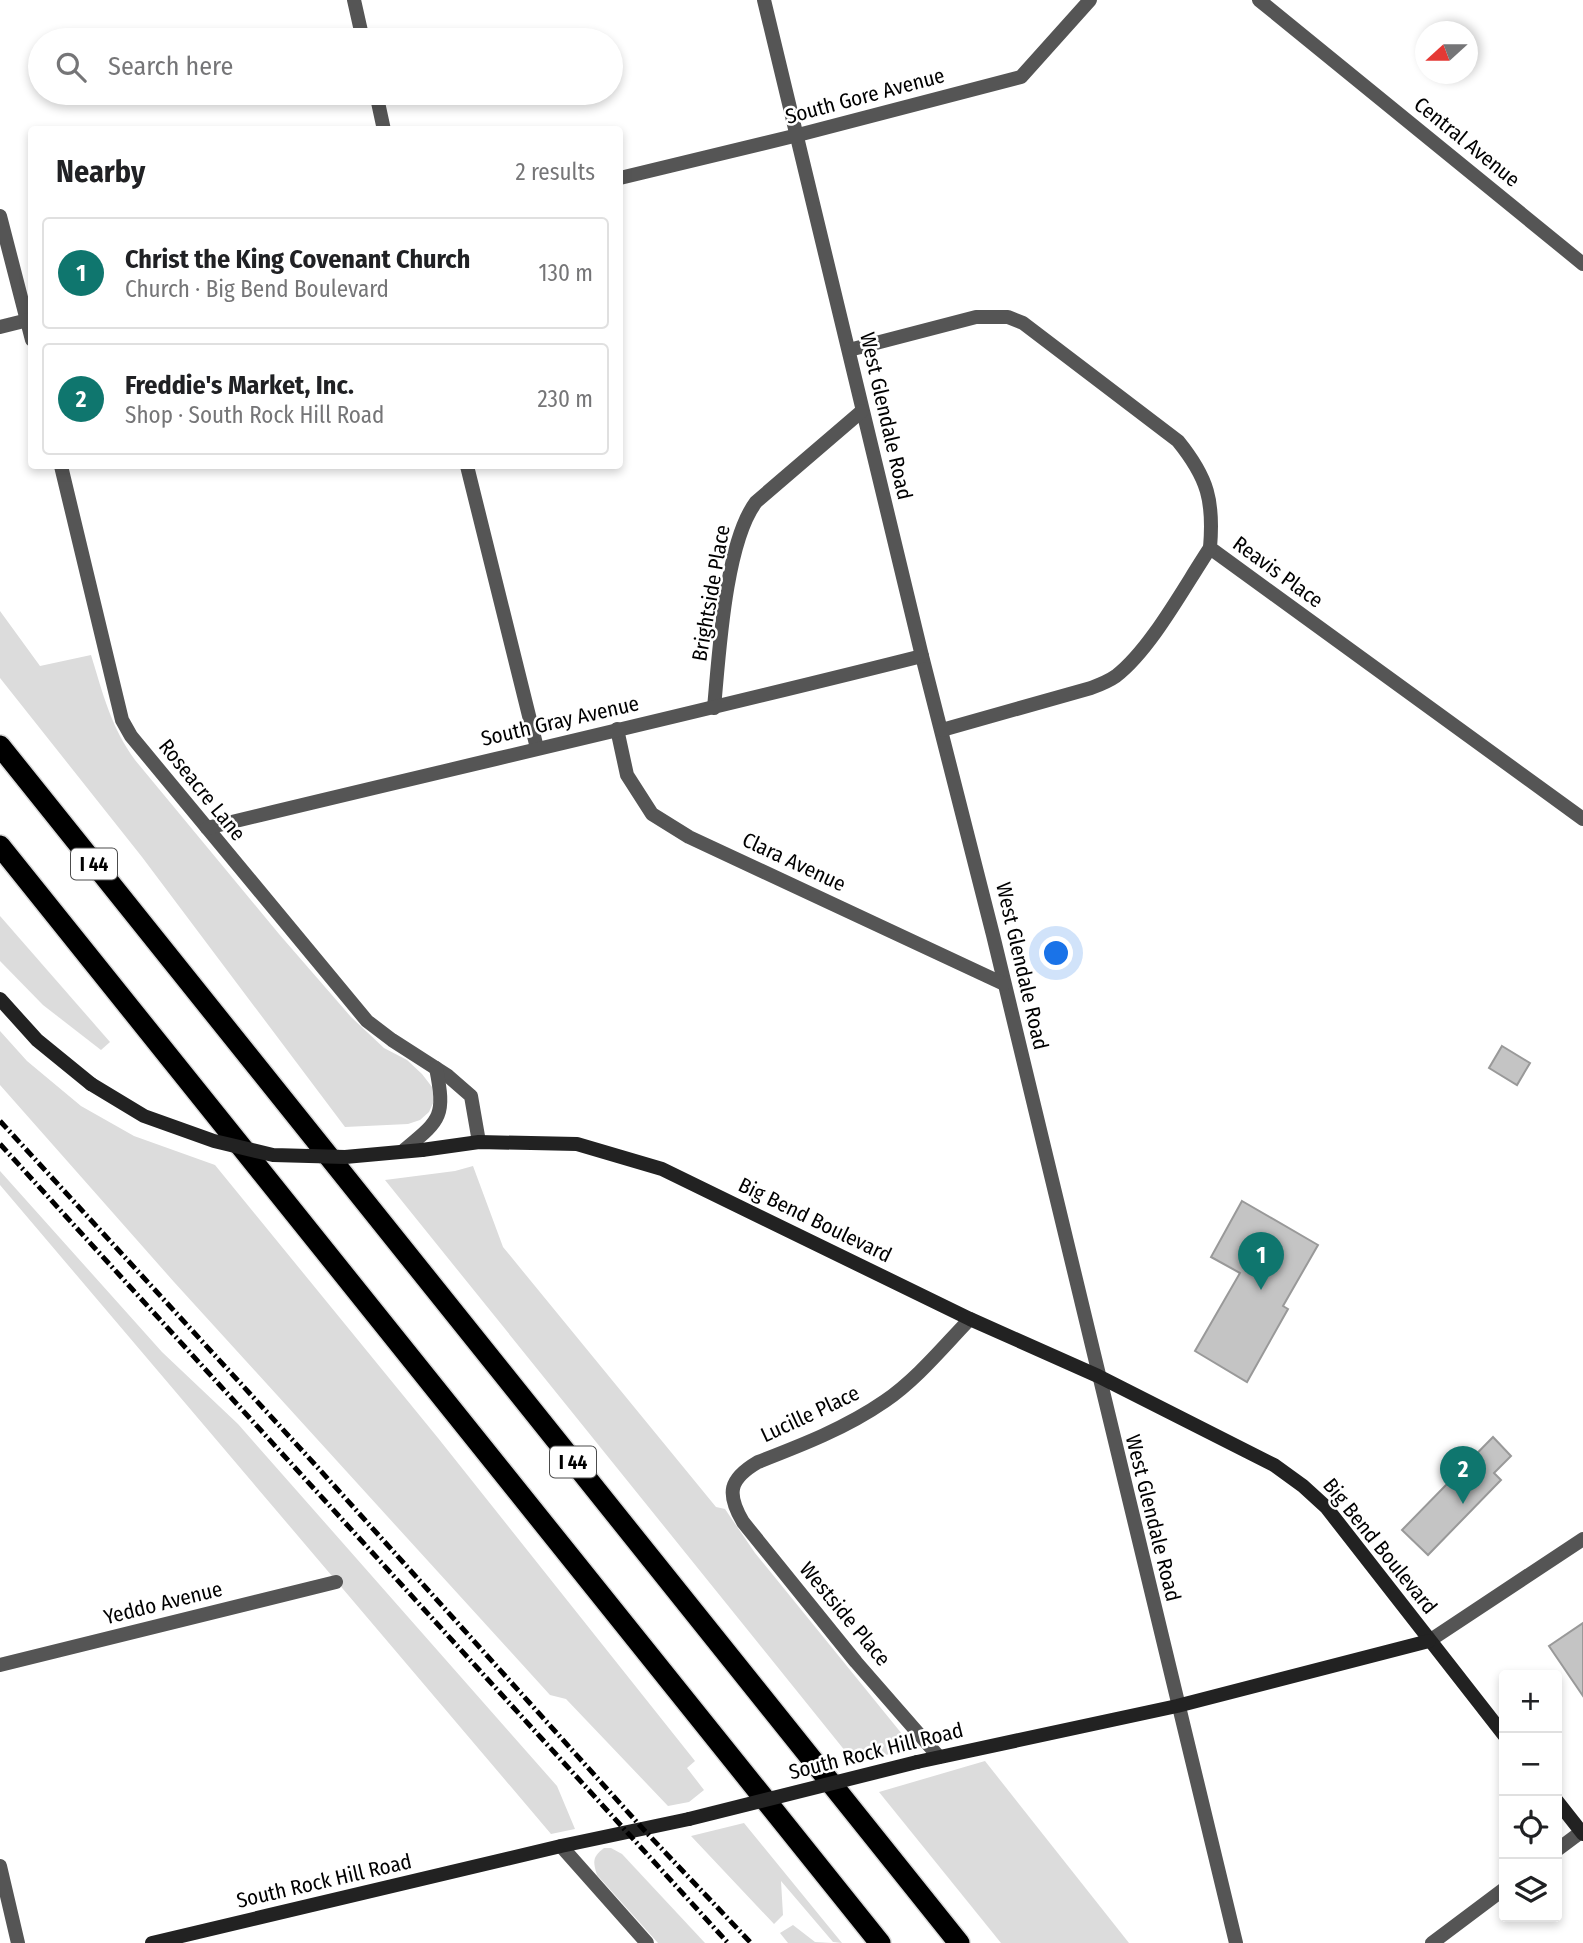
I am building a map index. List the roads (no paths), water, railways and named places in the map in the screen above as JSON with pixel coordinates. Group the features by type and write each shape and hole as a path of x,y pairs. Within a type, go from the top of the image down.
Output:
{"highway":[{"name":"I 44","path":"0,746 959,1943"},
{"path":"0,846 880,1943"}],"main road":[{"name":"Big Bend Boulevard","path":"0,999 37,1040 91,1084 144,1116 214,1142 272,1155 345,1157 479,1142 577,1144 662,1169 970,1319 1098,1376 1274,1465 1303,1486 1345,1531 1502,1733"},
{"name":"South Rock Hill Road","path":"152,1943 561,1846 689,1819 917,1762 1177,1706 1430,1641"},
{"path":"1562,1807 1582,1833"}],"street":[{"path":"354,0 360,28"},
{"name":"West Glendale Road","path":"764,0 1236,1943"},
{"name":"South Gore Avenue","path":"623,177 1021,77 1090,0"},
{"name":"Central Avenue","path":"1259,0 1583,264"},
{"path":"379,105 383,126"},
{"path":"0,216 28,316"},
{"name":"Reavis Place","path":"849,350 976,317 1008,317 1023,323 1178,440 1195,461 1209,495 1212,518 1210,548 1583,819"},
{"path":"0,327 28,320"},
{"name":"Brightside Place","path":"714,708 728,593 740,533 747,515 756,502 862,411"},
{"name":"Roseacre Lane","path":"62,469 122,720 131,736 368,1021 471,1096 479,1142"},
{"path":"468,469 537,748"},
{"path":"942,730 1091,688 1114,678 1131,662 1151,636 1210,548"},
{"name":"South Gray Avenue","path":"207,828 922,656"},
{"name":"Clara Avenue","path":"617,729 626,775 652,814 689,837 1004,984"},
{"path":"403,1152 432,1127 440,1113 442,1096 436,1068"},
{"name":"Lucille Place","path":"732,1490 736,1479 751,1466 859,1418 887,1400 914,1377 970,1319"},
{"name":"Westside Place","path":"732,1490 732,1500 743,1522 939,1757"},
{"name":"South Rock Hill Road","path":"1430,1641 1583,1539"},
{"name":"Yeddo Avenue","path":"0,1665 336,1582"},
{"path":"1562,1847 1582,1833"},
{"path":"561,1846 646,1943"},
{"path":"0,1866 18,1943"},
{"path":"1432,1943 1499,1893"}],"railway":[{"path":"0,1121 320,1470 644,1830 751,1943"},
{"path":"0,1144 728,1943"}],"place":[{"name":"Christ the King Covenant Church","path":"1261,1290"},
{"name":"Freddie's Market, Inc.","path":"1463,1504"}]}
